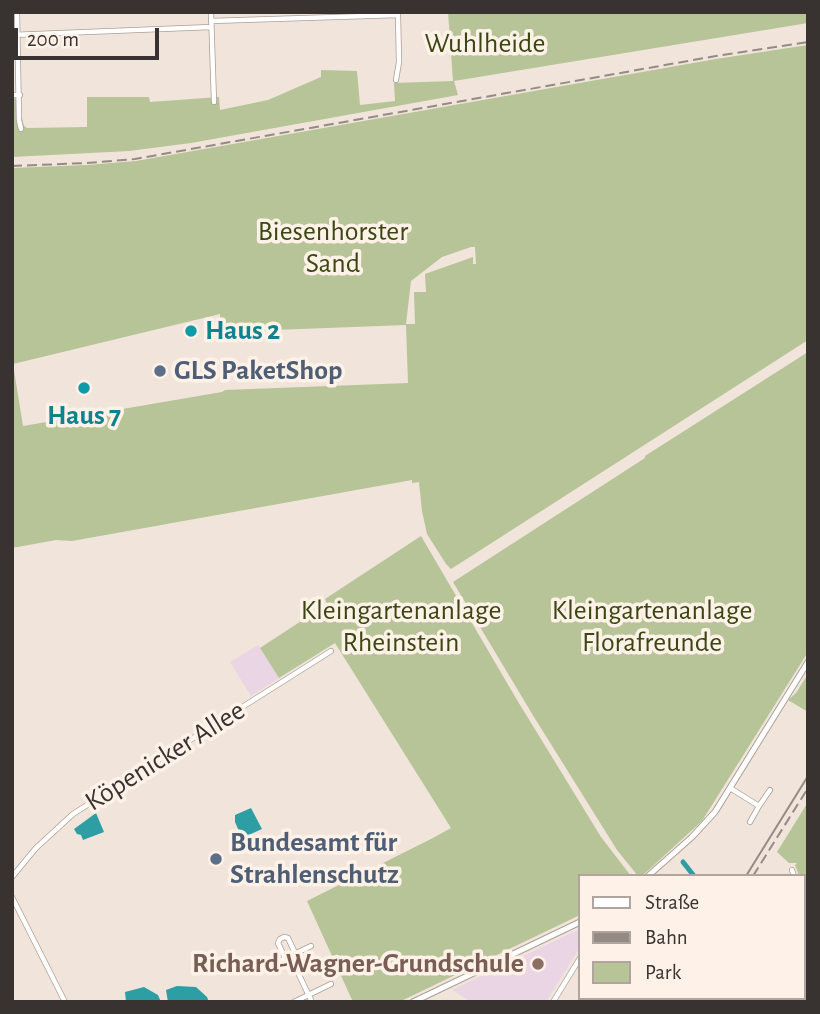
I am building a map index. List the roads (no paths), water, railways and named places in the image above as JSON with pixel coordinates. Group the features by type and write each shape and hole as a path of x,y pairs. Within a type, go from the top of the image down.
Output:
{"street":[{"path":"17,12 15,35 21,129"},
{"path":"211,12 214,102"},
{"path":"15,35 398,14 399,62 396,80"},
{"path":"12,95 20,94"},
{"name":"Köpenicker Allee","path":"12,877 36,848 73,814 331,651"},
{"path":"650,874 715,812 808,662"},
{"path":"730,788 759,806"},
{"path":"750,821 769,790"},
{"path":"12,897 65,1002"},
{"path":"413,1002 578,923"},
{"path":"263,969 311,946"},
{"path":"290,956 312,1002"},
{"path":"553,1002 578,960"},
{"path":"293,1002 331,984"}],"water":[{"path":"251,808 262,829 242,838 235,815"},
{"path":"96,813 104,832 83,840 74,829"},
{"path":"177,986 196,987 209,1002 168,1002 166,990"},
{"path":"144,987 158,995 161,1002 126,1002 125,992"}],"waterway":[{"path":"683,862 692,874"}],"tram line":[{"path":"747,874 808,776"}],"railway":[{"path":"12,166 135,159 808,42"},
{"path":"754,874 808,788"}],"place":[{"name":"Haus 2","path":"191,331"},
{"name":"GLS PaketShop","path":"160,371"},
{"name":"Haus 7","path":"84,388"},
{"name":"Bundesamt für Strahlenschutz","path":"216,859"},
{"name":"Richard-Wagner-Grundschule","path":"538,964"}],"park label":[{"name":"Wuhlheide","path":"485,44"},
{"name":"Biesenhorster Sand","path":"333,248"},
{"name":"Kleingartenanlage Rheinstein","path":"401,627"},
{"name":"Kleingartenanlage Florafreunde","path":"652,627"}]}
